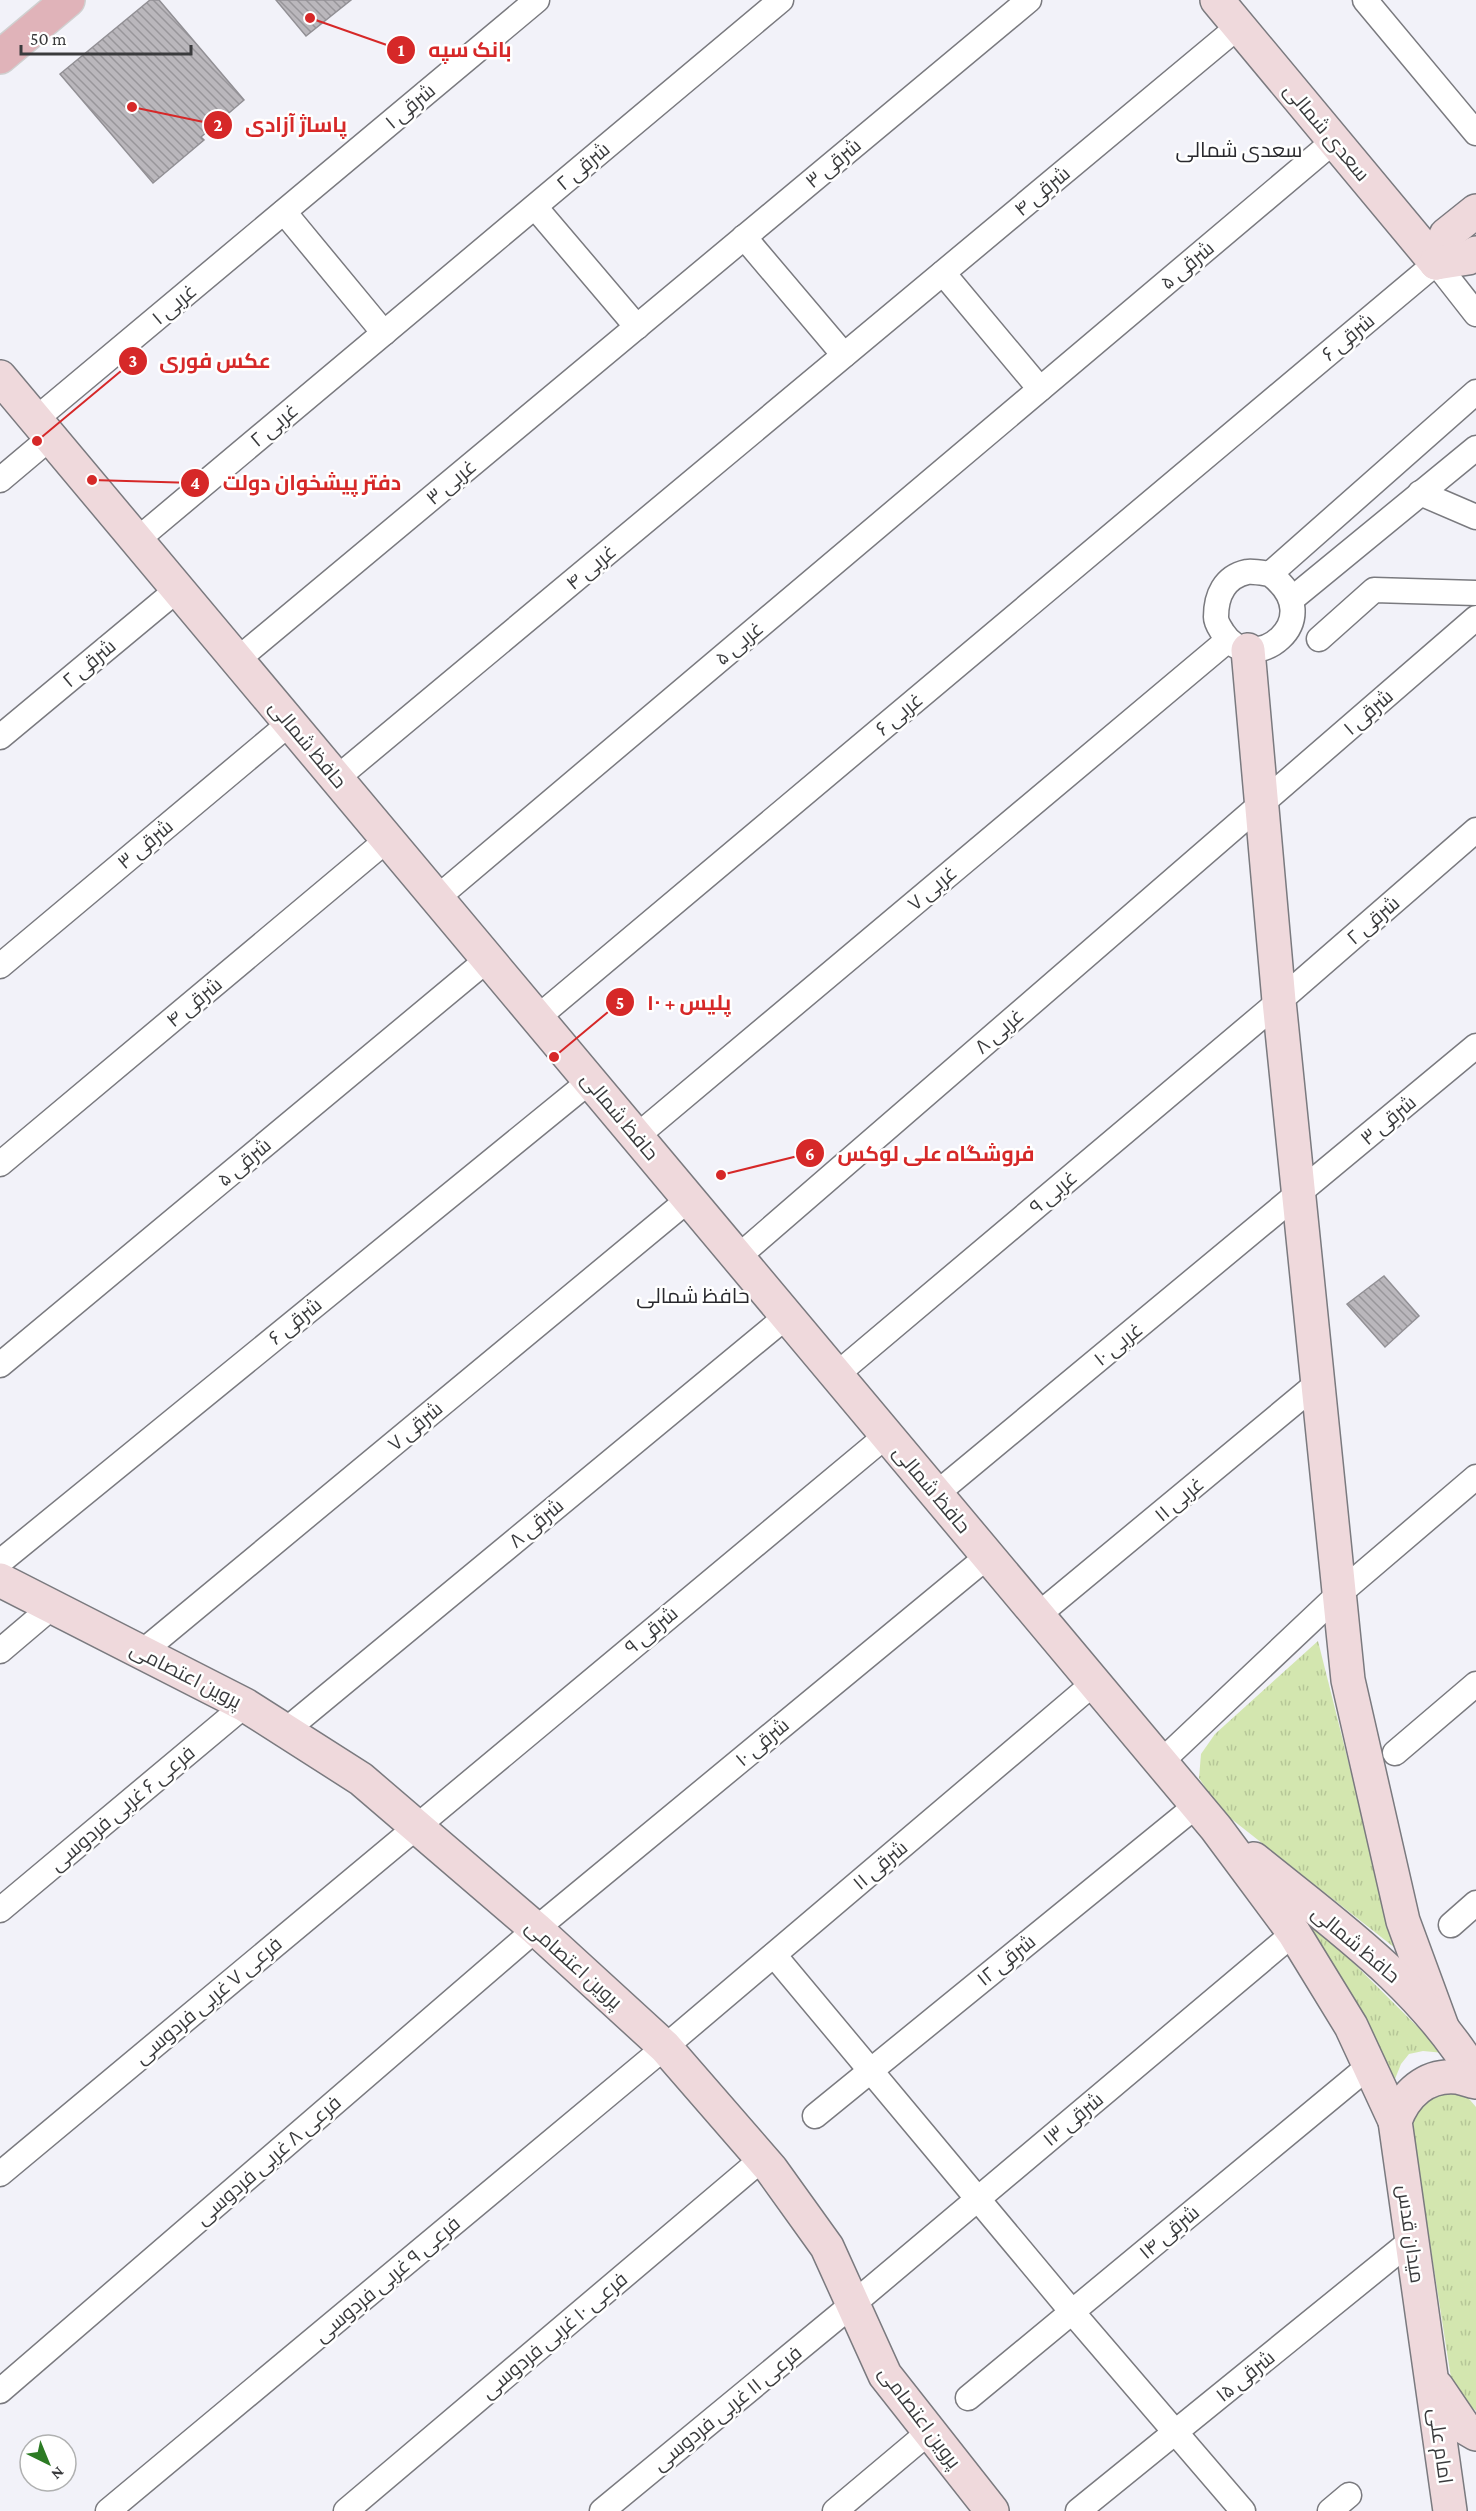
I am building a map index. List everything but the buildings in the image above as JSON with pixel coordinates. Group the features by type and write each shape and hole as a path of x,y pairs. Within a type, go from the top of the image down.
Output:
{"main road":[{"path":"0,57 68,0"},
{"name":"سعدی شمالی","path":"1217,0 1436,264"},
{"path":"1476,211 1446,235 1436,264 1468,258 1476,254"},
{"name":"حافظ شمالی","path":"0,376 1206,1817 1294,1933 1351,2026 1395,2121"},
{"path":"1238,645 1260,806 1274,1005 1300,1194 1348,1680 1403,1921 1442,2027"},
{"name":"پروین اعتصامی","path":"0,1580 245,1706 361,1779 536,1929 665,2047 762,2159 827,2247 885,2375 992,2511"},
{"name":"حافظ شمالی","path":"1206,1817 1416,1996 1460,2049 1476,2077"},
{"path":"1395,2121 1401,2105 1411,2092 1425,2082 1441,2077 1458,2077 1476,2082"},
{"name":"میدان قدس","path":"1395,2121 1432,2381 1464,2427 1476,2434"},
{"name":"امام علی","path":"1432,2381 1450,2511"},
{"path":"1456,2511 1465,2502 1476,2499"}],"street":[{"name":"۱ شرقی","path":"284,212 537,0"},
{"name":"۲ شرقی","path":"384,333 781,0"},
{"name":"۳ شرقی","path":"637,327 1029,0"},
{"path":"1365,0 1476,133"},
{"name":"۴ شرقی","path":"844,355 1239,26"},
{"name":"۵ شرقی","path":"1040,389 1334,141"},
{"path":"535,207 637,327"},
{"path":"284,212 384,333"},
{"name":"۱ غربی","path":"43,428 284,212"},
{"path":"744,237 844,355"},
{"path":"1436,264 1476,314"},
{"name":"۶ شرقی","path":"1261,410 1436,264"},
{"path":"943,273 1040,389"},
{"name":"۳ غربی","path":"237,660 637,327"},
{"name":"۲ غربی","path":"137,540 384,333"},
{"name":"۴ غربی","path":"337,778 844,355"},
{"name":"۵ غربی","path":"437,898 1040,389"},
{"path":"1270,574 1476,392"},
{"name":"۶ غربی","path":"537,1018 1261,410"},
{"path":"0,480 43,428"},
{"path":"1292,599 1476,448"},
{"path":"1420,493 1476,517"},
{"path":"1248,572 1270,574 1284,584 1292,599 1293,619 1284,636 1267,648 1238,645 1216,622 1216,600 1228,581 1248,572"},
{"name":"۲ شرقی","path":"0,737 178,589"},
{"path":"1319,639 1374,590 1476,593"},
{"name":"۱ شرقی","path":"1260,806 1476,618"},
{"name":"۷ غربی","path":"637,1137 1238,645"},
{"name":"۳ شرقی","path":"0,966 290,723"},
{"name":"۸ غربی","path":"738,1257 1260,806"},
{"name":"۲ شرقی","path":"1274,1005 1476,830"},
{"name":"۴ شرقی","path":"0,1164 388,839"},
{"name":"۵ شرقی","path":"0,1365 488,959"},
{"name":"۹ غربی","path":"836,1375 1274,1005"},
{"name":"۳ شرقی","path":"1300,1194 1476,1046"},
{"name":"۶ شرقی","path":"0,1562 590,1081"},
{"name":"۱۰ غربی","path":"936,1494 1300,1194"},
{"name":"۷ شرقی","path":"141,1653 689,1199"},
{"name":"۸ شرقی","path":"285,1731 787,1316"},
{"name":"۱۱ غربی","path":"1038,1616 1319,1382"},
{"name":"شرقی ۹","path":"416,1826 887,1435"},
{"path":"1161,1762 1340,1593 1476,1477"},
{"name":"شرقی ۱۰","path":"536,1929 988,1556"},
{"path":"0,1651 53,1606"},
{"name":"۱۱ شرقی","path":"665,2047 1094,1683"},
{"path":"1395,1753 1476,1684"},
{"name":"فرعی ۶ غربی فردوسی","path":"0,1910 245,1706"},
{"name":"۱۲ شرقی","path":"815,2116 872,2070 1206,1817"},
{"name":"فرعی ۷ غربی فردوسی","path":"0,2174 416,1826"},
{"path":"1451,1925 1476,1904"},
{"name":"فرعی ۸ غربی فردوسی","path":"0,2391 536,1929"},
{"name":"۱۳ شرقی","path":"853,2304 1294,1933"},
{"path":"774,1955 1073,2313 1243,2511"},
{"name":"فرعی ۹ غربی فردوسی","path":"108,2511 665,2047"},
{"name":"۱۴ شرقی","path":"968,2398 1369,2066"},
{"name":"فرعی ۱۰ غربی فردوسی","path":"346,2511 762,2159"},
{"name":"۱۵ شرقی","path":"1078,2511 1412,2240"},
{"name":"فرعی ۱۱ غربی فردوسی","path":"602,2511 853,2304"},
{"path":"835,2511 929,2432"},
{"path":"1329,2511 1349,2495"}],"green space":[{"path":"1318,1641 1395,1948 1220,1810 1199,1778 1201,1754 1215,1734"},
{"path":"1293,1903 1444,2053 1423,2051 1409,2054 1401,2064 1393,2084"},
{"path":"1434,2090 1464,2093 1476,2107 1476,2411 1467,2403 1451,2378 1411,2122 1413,2112"}],"place":[{"name":"بانک سپه","path":"310,18"},
{"name":"پاساژ آزادی","path":"132,107"},
{"name":"عکس فوری","path":"37,441"},
{"name":"دفتر پیشخوان دولت","path":"92,480"},
{"name":"پلیس + ۱۰","path":"554,1057"},
{"name":"فروشگاه علی لوکس","path":"721,1175"}],"district":[{"name":"سعدی شمالی","path":"1239,150"},
{"name":"حافظ شمالی","path":"693,1296"}]}
